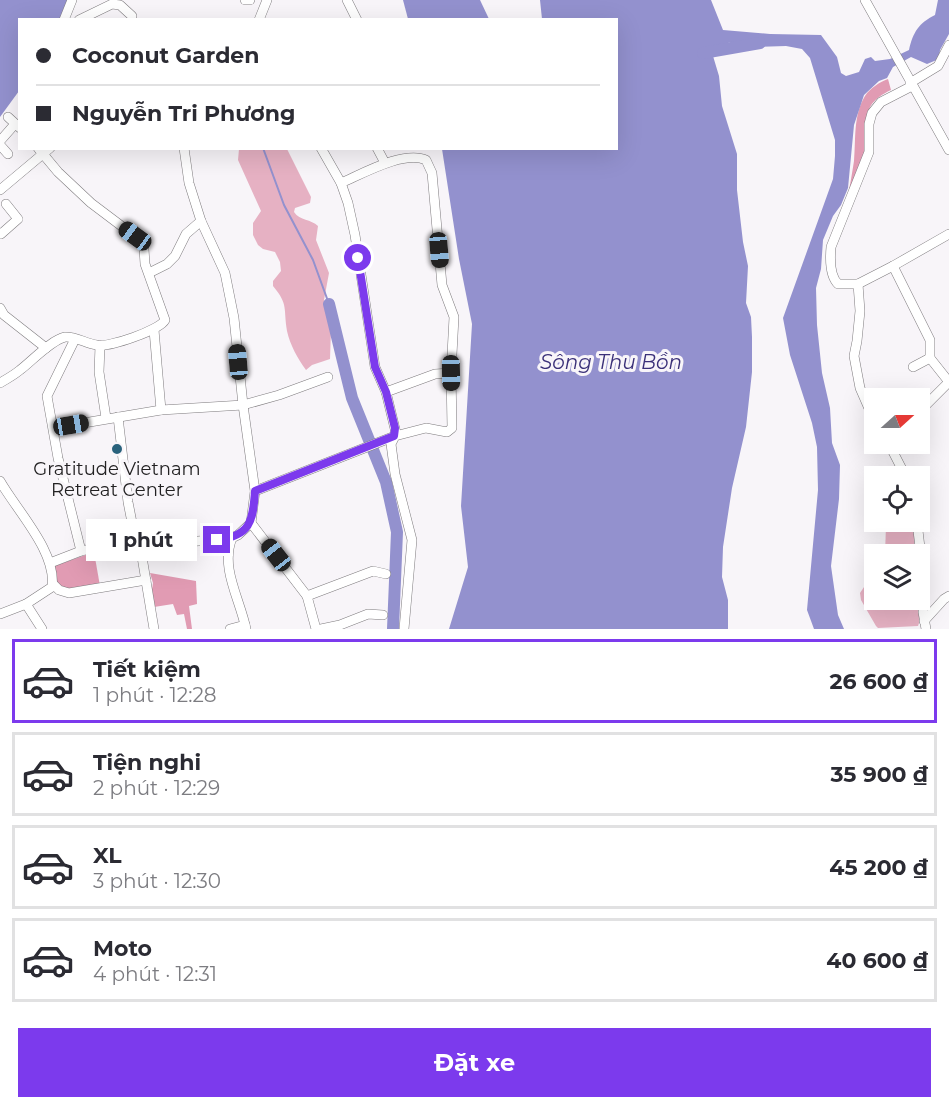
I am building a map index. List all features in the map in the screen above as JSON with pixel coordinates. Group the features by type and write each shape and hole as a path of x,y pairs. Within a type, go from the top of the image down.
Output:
{"street":[{"path":"65,18 72,0"},
{"path":"127,0 133,18"},
{"path":"245,0 250,0"},
{"path":"260,18 267,0"},
{"path":"347,0 356,18"},
{"path":"865,0 949,150"},
{"path":"83,18 112,4 120,5 133,18"},
{"path":"949,45 938,66 911,85 880,102 872,113 869,124 869,152 831,247 834,281 838,284 858,284 949,234"},
{"path":"8,154 0,143 14,123"},
{"path":"0,190 43,150 58,172 91,203 140,240 144,249 145,264 165,320 164,324 154,330 100,346 63,338 46,348 17,373 0,382"},
{"path":"50,563 81,551 137,539 177,543 232,538 251,523 255,491 234,318 225,273 201,221 189,183 184,150"},
{"path":"322,150 341,183 356,235 375,367 386,392 395,428 391,444 395,474 412,540 404,629"},
{"path":"378,150 385,164"},
{"path":"255,491 394,436 426,428 441,432 450,430 454,317 442,285 432,173 426,160 414,157 385,164 341,183"},
{"path":"0,233 22,221 6,204"},
{"path":"149,273 167,264 175,256 186,234 201,221"},
{"path":"893,266 930,340 930,358 949,382 930,401"},
{"path":"858,284 860,311 854,356 864,397"},
{"path":"0,308 4,315 46,348"},
{"path":"154,330 161,410"},
{"path":"75,339 47,396 58,458 81,551"},
{"path":"100,346 99,372 106,418"},
{"path":"913,367 930,358"},
{"path":"386,392 435,374 451,373"},
{"path":"54,428 161,410 243,405 328,377"},
{"path":"118,417 128,502 147,580 154,629"},
{"path":"0,481 4,496 41,544 50,563 53,584 59,590 69,593 147,580"},
{"path":"251,523 307,596 316,629"},
{"path":"917,532 925,590 923,605 925,625"},
{"path":"230,629 246,627 227,564 227,549 232,538"},
{"path":"307,596 373,571 386,574"},
{"path":"0,614 26,604 52,587 53,584"},
{"path":"925,625 944,599 949,596"},
{"path":"26,604 42,629"},
{"path":"321,629 340,625 368,614 383,615"}],"shaded area":[{"path":"888,79 891,90 880,96 869,110 864,154 847,199 854,161 858,111 870,90"},
{"path":"239,150 288,150 311,197 310,203 295,208 294,212 318,226 316,240 329,273 324,300 331,330 330,359 312,365 306,370 290,341 283,303 273,286 273,281 281,271 280,262 275,252 258,245 253,235 253,223 261,211 238,160"},
{"path":"886,532 916,532 914,544 885,544"},
{"path":"94,552 100,586 69,593 55,586 54,566"},
{"path":"150,573 196,581 197,604 189,606 192,629 187,629 184,614 177,615 173,604 154,607 150,602 153,583"},
{"path":"864,587 864,605 861,600 860,593"},
{"path":"867,610 920,610 918,626 878,628"}],"water":[{"path":"0,0 69,0 61,18 18,18 18,92 0,117"},
{"path":"403,0 480,0 489,18 408,18"},
{"name":"Sông Thu Bồn","path":"540,0 711,0 723,30 821,35 837,57 841,73 846,76 859,72 865,59 871,57 875,61 890,59 909,50 912,38 918,29 935,15 938,0 949,0 949,34 940,50 939,59 927,64 911,57 893,67 887,78 879,81 864,95 854,125 848,188 823,240 821,269 816,288 817,325 822,373 830,408 832,443 840,465 839,499 831,566 838,615 844,629 814,629 807,610 818,490 817,447 812,423 790,355 783,318 833,179 835,140 810,58 802,49 786,46 754,47 731,42 722,45 713,56 719,76 722,106 737,154 737,190 748,266 746,303 751,317 752,372 746,427 732,488 723,547 722,577 728,600 728,629 449,629 468,567 461,506 472,324 459,259 442,150 618,150 618,18 542,18"}],"waterway":[{"path":"703,53 760,43"},
{"path":"264,150 284,205 313,260 329,304"},
{"path":"329,304 352,398 386,482 397,532 393,629"}],"place":[{"name":"Gratitude Vietnam Retreat Center","path":"117,449"}],"route":[{"path":"217,540 238,535 251,523 254,514 255,491 394,436 396,433 386,392 375,367 358,258"}]}
